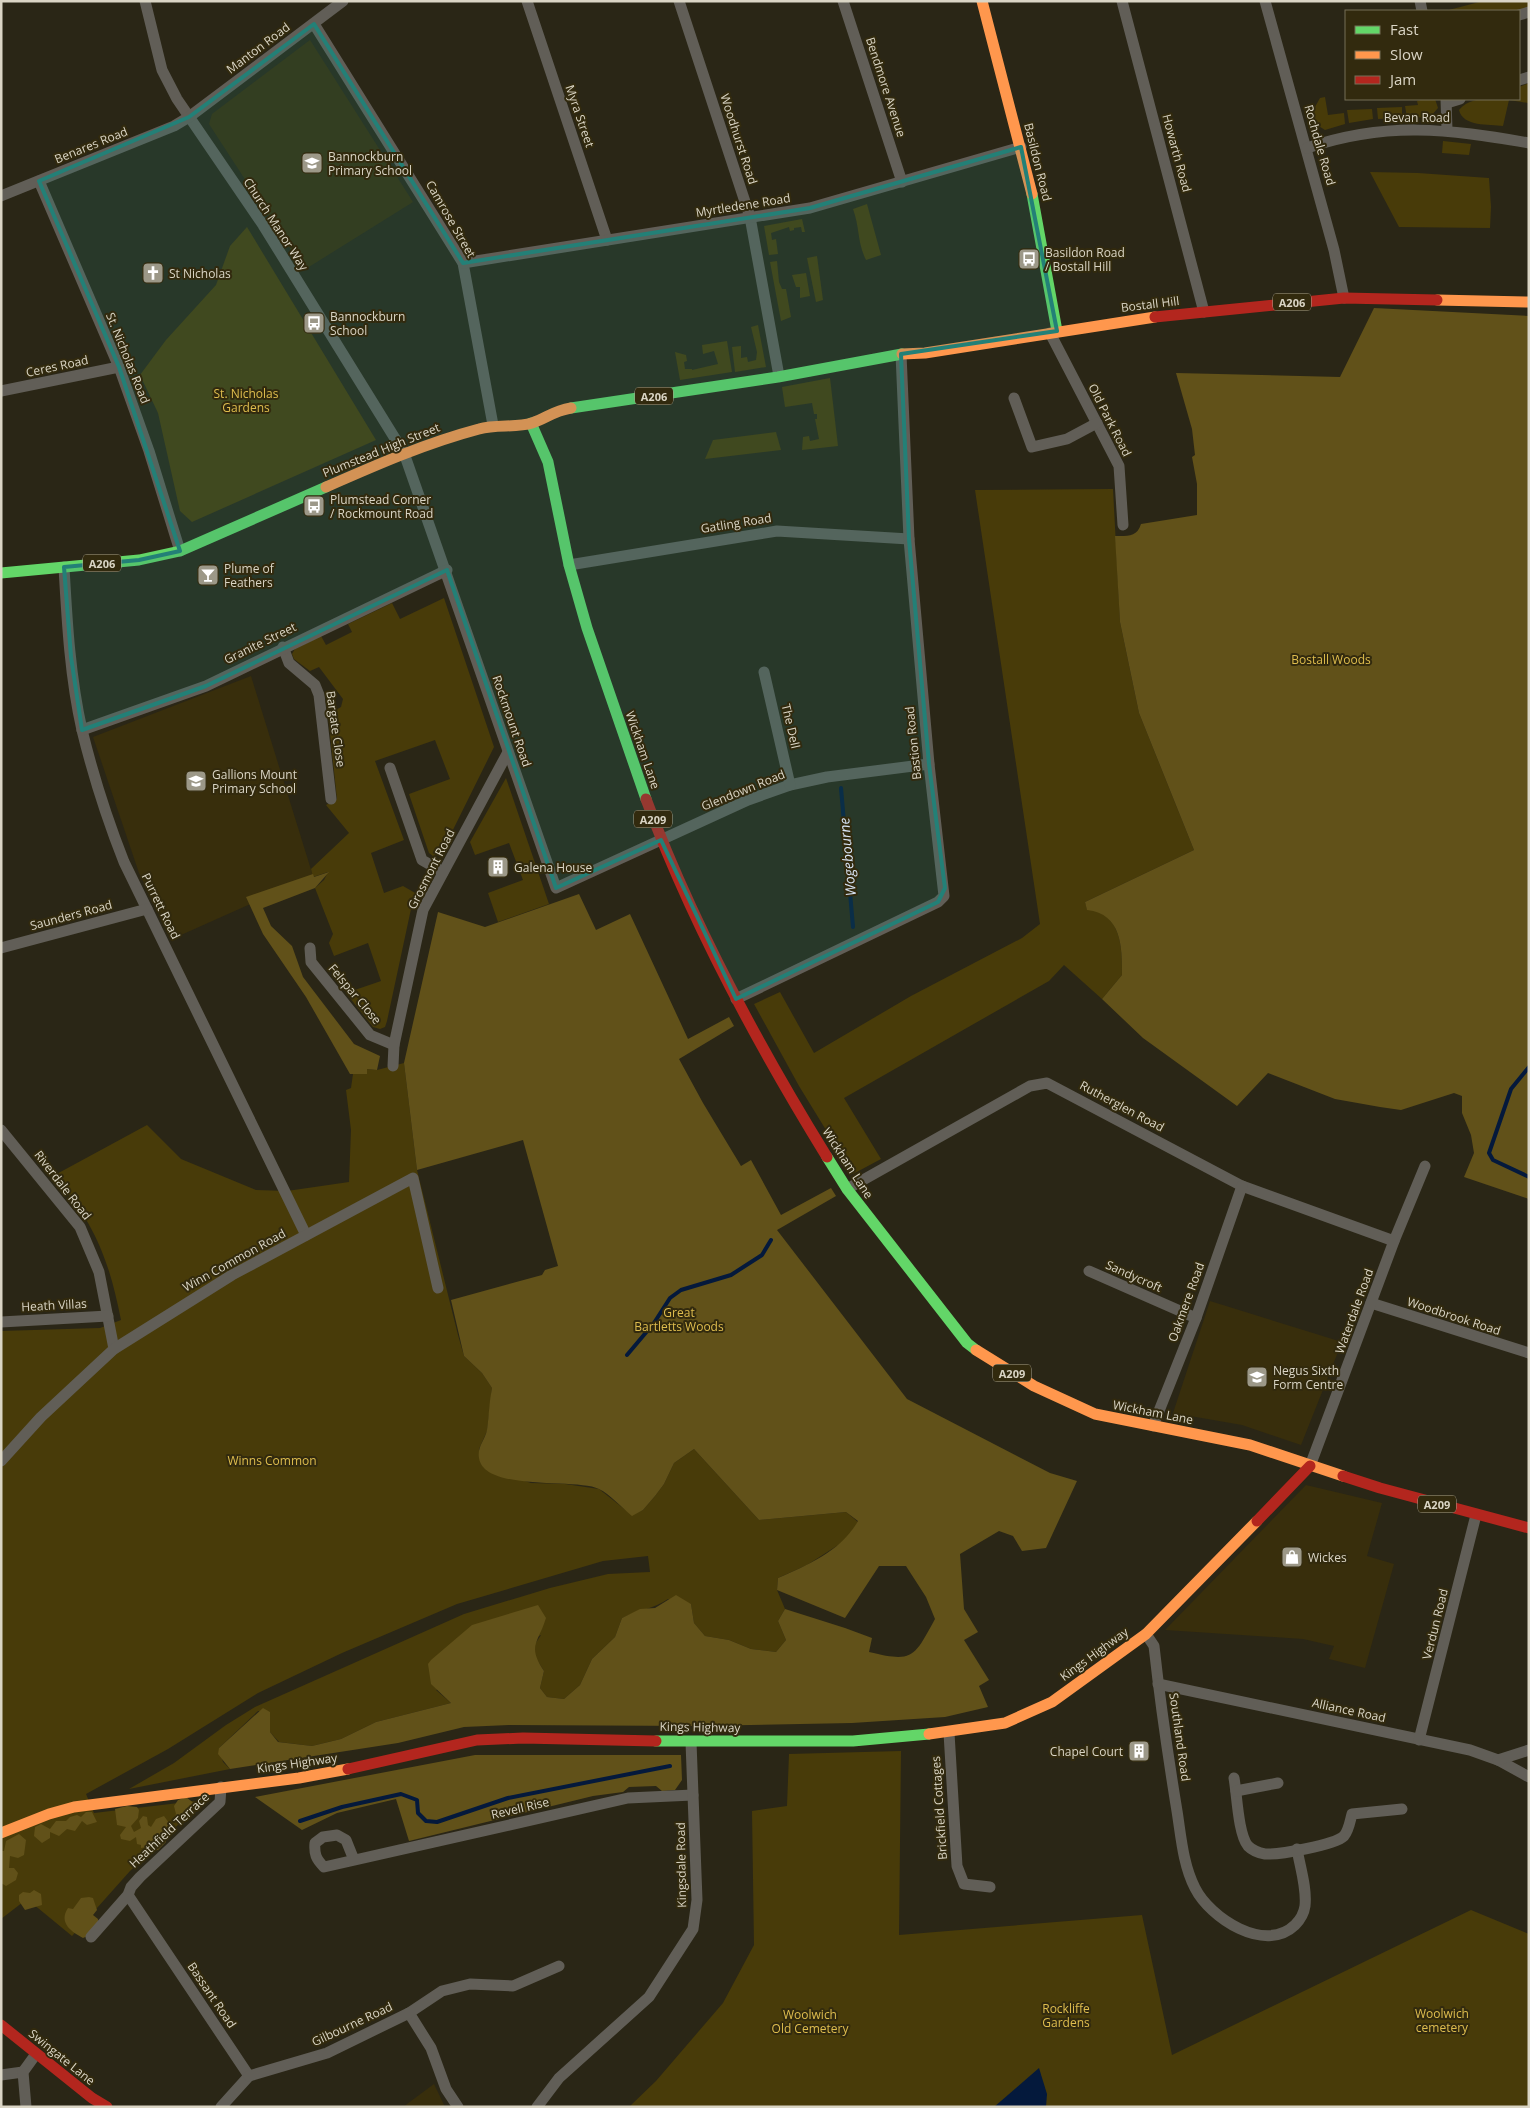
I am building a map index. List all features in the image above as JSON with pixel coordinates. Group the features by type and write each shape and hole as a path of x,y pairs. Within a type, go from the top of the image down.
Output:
{"main road":[{"name":"Basildon Road","path":"982,1 1021,147 1044,250 1054,332"},
{"name":"Bostall Hill","path":"779,376 901,354 932,352 1054,332 1204,312 1344,298 1529,302"},
{"name":"Plumstead High Street","path":"1,573 139,560 180,550 404,453 449,437 493,425 531,423 554,411 779,376"},
{"name":"Wickham Lane","path":"531,423 548,462 569,564 587,628 661,840 736,999 785,1089 847,1189 967,1343 983,1356 1058,1398 1095,1414 1250,1445 1310,1466 1476,1515 1529,1528"},
{"name":"Kings Highway","path":"1,1833 49,1814 74,1807 352,1768 477,1740 523,1738 691,1742 853,1741 905,1738 1005,1723 1028,1715 1052,1702 1146,1634 1310,1466"},
{"name":"Swingate Lane","path":"1,2026 92,2098 107,2107"}],"street":[{"name":"Church Manor Way","path":"145,1 162,70 177,99 263,225 404,453"},
{"name":"Manton Road","path":"189,117 344,1"},
{"name":"Myra Street","path":"527,1 607,240"},
{"name":"Woodhurst Road","path":"679,1 750,218 779,376"},
{"name":"Bendmore Avenue","path":"843,1 902,182"},
{"name":"Howarth Road","path":"1122,1 1204,312"},
{"name":"Rochdale Road","path":"1265,1 1307,148 1334,250 1344,298"},
{"name":"Camrose Street","path":"314,24 463,263 493,425"},
{"path":"1447,101 1447,130"},
{"name":"Benares Road","path":"1,196 174,126 189,117"},
{"name":"Bevan Road","path":"1307,148 1347,136 1372,132 1447,130 1529,143"},
{"name":"Myrtledene Road","path":"463,263 828,204 1021,147"},
{"name":"St. Nicholas Road","path":"38,181 119,367 149,451 180,550"},
{"name":"Old Park Road","path":"1054,332 1119,466 1123,525"},
{"name":"Bastion Road","path":"736,999 938,902 944,896 929,764 909,539 901,354"},
{"name":"Ceres Road","path":"1,391 119,367"},
{"path":"1014,398 1032,447 1067,439 1097,423"},
{"name":"Rockmount Road","path":"404,453 556,888 661,840"},
{"name":"Gatling Road","path":"569,564 777,531 909,539"},
{"name":"Purrett Road","path":"64,566 71,658 82,730 112,831 124,862 306,1235"},
{"name":"Granite Street","path":"82,730 206,686 282,647 446,570"},
{"name":"Bargate Close","path":"282,647 289,663 315,684 319,695 331,799"},
{"name":"The Dell","path":"764,672 790,785"},
{"name":"Grosmont Road","path":"392,1066 394,1045 423,910 508,752"},
{"name":"Glendown Road","path":"661,840 748,800 790,785 828,777 929,764"},
{"path":"390,768 422,860 443,872"},
{"name":"Saunders Road","path":"1,948 147,909"},
{"name":"Felspar Close","path":"310,948 311,962 370,1035 394,1045"},
{"name":"Rutherglen Road","path":"847,1189 1030,1086 1047,1083 1242,1186 1394,1241"},
{"name":"Riverdale Road","path":"1,1130 80,1227 99,1272 114,1349"},
{"name":"Waterdale Road","path":"1310,1466 1394,1241 1425,1166"},
{"name":"Winn Common Road","path":"1,1461 41,1417 114,1349 194,1297 413,1178 438,1288"},
{"name":"Oakmere Road","path":"1153,1426 1196,1318 1242,1186"},
{"name":"Sandycroft","path":"1090,1271 1196,1318"},
{"name":"Woodbrook Road","path":"1371,1303 1529,1353"},
{"name":"Heath Villas","path":"1,1322 108,1316"},
{"name":"Verdun Road","path":"1419,1740 1476,1515"},
{"name":"Southland Road","path":"1146,1634 1154,1646 1183,1846 1189,1876 1196,1890 1205,1902 1236,1927 1261,1936 1275,1936 1288,1931 1300,1919 1305,1906 1297,1850"},
{"name":"Alliance Road","path":"1158,1684 1470,1750 1498,1760 1529,1778"},
{"name":"Brickfield Cottages","path":"949,1732 957,1866 964,1884 990,1886"},
{"name":"Kingsdale Road","path":"537,2107 559,2078 649,1997 693,1929 697,1900 691,1742"},
{"path":"1498,1760 1529,1750"},
{"path":"1234,1778 1243,1837 1248,1846 1256,1852 1266,1854 1297,1850 1338,1840 1345,1835 1352,1814 1402,1809"},
{"path":"1236,1791 1278,1783"},
{"name":"Heathfield Terrace","path":"91,1937 128,1896 131,1887 140,1877 220,1802 221,1787"},
{"name":"Revell Rise","path":"354,1860 628,1798 693,1795"},
{"name":"Bassant Road","path":"128,1896 249,2076"},
{"name":"Gilbourne Road","path":"249,2076 327,2053 409,2013 442,1991 470,1984 513,1986 559,1966"},
{"name":"Gilbourne Road","path":"409,2013 431,2048 446,2089 458,2107"},
{"path":"26,2107 23,2072 36,2054"},
{"path":"1,2075 23,2072"},
{"path":"221,2107 249,2076"}],"highlighted area":[{"path":"314,24 463,263 810,208 1021,147 1057,331 901,354 909,539 929,764 945,888 938,902 736,999 661,840 556,888 447,570 206,686 82,730 71,657 64,567 139,560 180,551 119,367 39,181 189,117"}],"shaded area":[{"name":"Bannockburn Primary School","path":"310,40 413,202 304,270 209,124 212,114"},
{"name":"Gallions Mount Primary School","path":"251,676 313,876 172,939 139,873 93,737"},
{"name":"Negus Sixth Form Centre","path":"1210,1301 1342,1342 1301,1445 1242,1425 1173,1413"},
{"path":"1306,1485 1382,1503 1367,1556 1394,1564 1365,1668 1329,1659 1334,1646 1303,1639 1165,1630"},
{"path":"434,2084 445,2107 403,2107"}],"green space":[{"path":"1483,1 1529,1 1529,8 1520,10 1449,10"},
{"path":"1529,83 1528,103 1509,100 1520,100 1520,87"},
{"path":"1325,97 1328,115 1344,113 1345,124 1325,130 1314,123 1311,114 1320,98"},
{"path":"1435,100 1438,108 1430,117 1407,118 1405,106 1418,105 1417,101"},
{"path":"1476,100 1509,100 1503,126 1477,124 1466,119 1459,110"},
{"path":"1402,107 1402,118 1378,119 1377,108"},
{"path":"1372,109 1373,119 1349,123 1347,110"},
{"path":"1443,141 1471,144 1469,155 1442,153"},
{"path":"1370,172 1489,178 1490,228 1399,227"},
{"path":"867,204 881,255 866,260 861,247 853,209"},
{"path":"802,219 805,232 802,232 801,227 790,231 789,227 771,233 772,240 776,239 778,254 769,255 764,226"},
{"name":"St. Nicholas Gardens","path":"247,227 376,440 192,522 180,511 158,413 140,375 166,340 216,285 230,246"},
{"path":"817,256 823,300 816,302 807,258"},
{"path":"777,261 779,282 782,289 786,289 791,317 781,321 770,262"},
{"path":"806,273 810,296 800,298 800,287 796,287 792,275"},
{"name":"Bostall Woods","path":"1374,308 1529,316 1529,1199 1464,1177 1474,1153 1471,1135 1462,1113 1462,1096 1454,1093 1401,1110 1335,1099 1268,1073 1237,1106 1143,1038 1102,999 1122,975 1120,943 1113,925 1099,913 1087,910 1085,902 1194,850 1139,713 1120,622 1115,536 1134,534 1141,524 1197,515 1197,484 1192,457 1195,455 1192,429 1176,373 1340,377"},
{"path":"758,325 766,367 735,372 732,347 741,346 741,358 747,357 748,362 756,360 757,352 751,327"},
{"path":"727,341 732,372 680,380 675,352 686,355 685,369 692,370 718,364 714,351 703,354 702,345"},
{"path":"830,378 838,446 802,450 803,437 809,436 810,441 819,439 815,419 817,419 817,414 814,414 812,403 785,407 782,387"},
{"path":"776,432 781,450 705,459 713,440"},
{"path":"1113,489 1120,622 1139,713 1194,850 1085,902 1087,909 1099,912 1107,917 1118,933 1120,943 1122,975 1102,999 1064,965 1049,981 844,1098 881,1159 853,1174 799,1086 754,1004 780,992 814,1053 911,996 1022,938 1040,924 975,490"},
{"path":"444,598 494,747 442,852 433,856 429,853 409,794 450,779 435,740 375,761 404,840 371,853 384,893 403,886 417,894 411,909 387,1021 385,1027 380,1029 373,1027 346,993 381,981 368,943 334,956 329,943 333,934 315,888 324,880 328,872 313,877 311,869 349,833 326,805 337,799 328,714 341,707 343,699 319,667 310,671 294,659 292,654 295,649 321,636 326,645 352,632 348,624 392,603 400,619"},
{"path":"506,778 549,904 498,922 488,893 523,880 509,843 475,855 470,842"},
{"path":"329,872 315,888 263,908 271,926 292,946 303,977 354,1044 380,1056 377,1070 367,1069 367,1074 350,1074 306,997 263,934 246,897 313,874 314,877"},
{"name":"Great Bartletts Woods","path":"579,894 596,930 630,914 688,1039 729,1017 734,1026 679,1059 741,1166 751,1160 781,1215 831,1188 836,1196 777,1230 907,1399 1050,1473 1077,1481 1046,1548 1022,1551 1013,1536 999,1531 960,1554 964,1609 978,1632 964,1640 989,1680 979,1686 988,1707 945,1717 852,1723 695,1726 509,1725 464,1727 398,1743 230,1769 218,1754 219,1748 263,1708 270,1712 270,1732 278,1742 312,1746 341,1739 376,1722 451,1703 431,1684 428,1664 431,1660 472,1625 538,1605 546,1618 537,1639 535,1650 544,1671 540,1688 547,1697 564,1699 580,1685 592,1659 615,1637 622,1618 640,1609 655,1608 676,1595 691,1604 694,1623 705,1636 729,1640 751,1649 776,1652 786,1640 778,1621 785,1609 872,1638 869,1652 895,1657 911,1654 917,1649 935,1619 926,1597 906,1566 879,1566 845,1618 777,1590 778,1578 801,1568 833,1549 843,1541 858,1521 846,1512 759,1520 694,1449 674,1463 664,1484 655,1496 643,1510 632,1516 599,1489 571,1484 513,1480 497,1476 485,1469 479,1458 479,1450 487,1430 492,1388 482,1373 464,1356 451,1300 542,1275 545,1270 558,1266 523,1140 417,1170 404,1063 438,912 485,927"},
{"name":"Winns Common","path":"404,1063 417,1170 458,1335 464,1356 482,1373 492,1388 487,1431 479,1449 481,1464 486,1469 531,1483 565,1484 599,1489 632,1515 643,1510 655,1496 664,1484 674,1463 694,1449 759,1520 846,1512 858,1522 846,1540 807,1565 778,1578 777,1590 785,1609 778,1621 786,1640 776,1652 751,1649 729,1640 705,1636 694,1623 691,1604 668,1599 622,1618 615,1637 592,1659 580,1685 564,1699 547,1697 540,1688 544,1671 536,1658 533,1647 541,1635 436,1690 451,1703 376,1722 341,1739 312,1746 279,1742 270,1732 270,1712 258,1711 219,1748 223,1762 230,1769 129,1789 174,1763 226,1725 255,1707 464,1614 550,1588 608,1574 650,1572 648,1556 603,1561 457,1604 342,1653 258,1693 168,1749 86,1794 94,1813 204,1800 130,1871 72,1936 27,1899 1,1919 1,1331 100,1328 121,1320 105,1260 90,1226 80,1209 53,1176 147,1125 181,1159 256,1190 287,1191 349,1182 351,1130 346,1090 351,1088 353,1074 367,1074 367,1069 377,1070"},
{"path":"901,1751 899,1935 1142,1915 1172,2055 1471,1910 1529,1934 1529,2107 629,2107 656,2081 723,2003 754,1945 752,1811 787,1806 789,1754"},
{"path":"475,1755 681,1755 682,1780 675,1790 662,1791 656,1786 629,1787 623,1792 593,1796 409,1841 396,1799 337,1813 302,1830 255,1797"},
{"path":"186,1797 195,1804 197,1810 180,1826 173,1820 176,1814 174,1806 178,1800"},
{"path":"127,1806 137,1807 139,1810 138,1818 131,1826 134,1832 141,1828 139,1821 143,1816 147,1817 148,1825 151,1827 156,1819 164,1816 169,1823 168,1828 162,1830 166,1842 158,1850 148,1852 146,1847 141,1848 141,1845 137,1844 136,1837 130,1841 121,1839 120,1835 126,1827 117,1825 115,1809"},
{"path":"86,1812 92,1812 97,1822 87,1825 82,1821 75,1831 67,1829 59,1836 50,1832 50,1838 42,1843 34,1836 35,1827 41,1824 50,1829 56,1821 66,1821 70,1817 77,1815 81,1817"},
{"path":"19,1834 26,1840 24,1855 18,1858 10,1856 9,1868 14,1868 18,1873 16,1880 6,1886 1,1883 1,1851 4,1851 6,1841"},
{"path":"34,1890 41,1894 42,1905 25,1910 19,1901 19,1895 23,1892 30,1893"},
{"path":"81,1898 93,1898 97,1910 93,1915 98,1919 98,1923 94,1931 83,1938 71,1930 65,1923 65,1913 68,1908 73,1909"}],"water":[{"path":"1039,2068 1047,2094 1046,2107 994,2107"}],"waterway":[{"name":"Wogebourne","path":"841,788 853,927"},
{"path":"1529,1067 1511,1089 1489,1153 1493,1160 1529,1177"},
{"path":"627,1355 654,1323 670,1298 681,1290 731,1275 762,1255 771,1240"},
{"path":"300,1821 342,1807 401,1794 417,1800 418,1813 426,1821 437,1822 508,1798 670,1766"}],"traffic: fast":[{"path":"1032,194 1057,331"},
{"path":"571,408 778,377 902,354"},
{"path":"531,423 548,462 569,565 587,628 646,799"},
{"path":"1,573 139,560 180,551 326,487"},
{"path":"827,1157 847,1189 967,1343 976,1350"},
{"path":"656,1741 853,1741 929,1734"}],"traffic: slow":[{"path":"982,1 1032,194"},
{"path":"1437,300 1529,302"},
{"path":"902,354 925,353 1155,317"},
{"path":"326,487 440,441 486,428 532,423 559,411 571,408"},
{"path":"976,1350 1034,1386 1095,1414 1250,1445 1343,1476"},
{"path":"929,1734 1005,1723 1052,1702 1146,1634 1257,1521"},
{"path":"1,1833 49,1814 74,1807 299,1778 348,1769"}],"traffic: jam":[{"path":"1155,317 1344,298 1437,300"},
{"path":"646,799 664,845 705,937 776,1071 827,1157"},
{"path":"1257,1521 1310,1466"},
{"path":"1343,1476 1380,1488 1529,1528"},
{"path":"348,1769 477,1740 523,1738 656,1741"},
{"path":"1,2025 92,2098 107,2107"}],"place":[{"name":"Bannockburn Primary School","path":"312,163"},
{"name":"Basildon Road / Bostall Hill","path":"1029,259"},
{"name":"St Nicholas","path":"153,273"},
{"name":"Bannockburn School","path":"314,323"},
{"name":"Plumstead Corner / Rockmount Road","path":"314,506"},
{"name":"Plume of Feathers","path":"208,575"},
{"name":"Gallions Mount Primary School","path":"196,781"},
{"name":"Galena House","path":"498,867"},
{"name":"Negus Sixth Form Centre","path":"1257,1377"},
{"name":"Wickes","path":"1292,1557"},
{"name":"Chapel Court","path":"1139,1751"}],"park label":[{"name":"Rockliffe Gardens","path":"1066,2015"},
{"name":"Woolwich cemetery","path":"1442,2020"},
{"name":"Woolwich Old Cemetery","path":"810,2021"}]}
